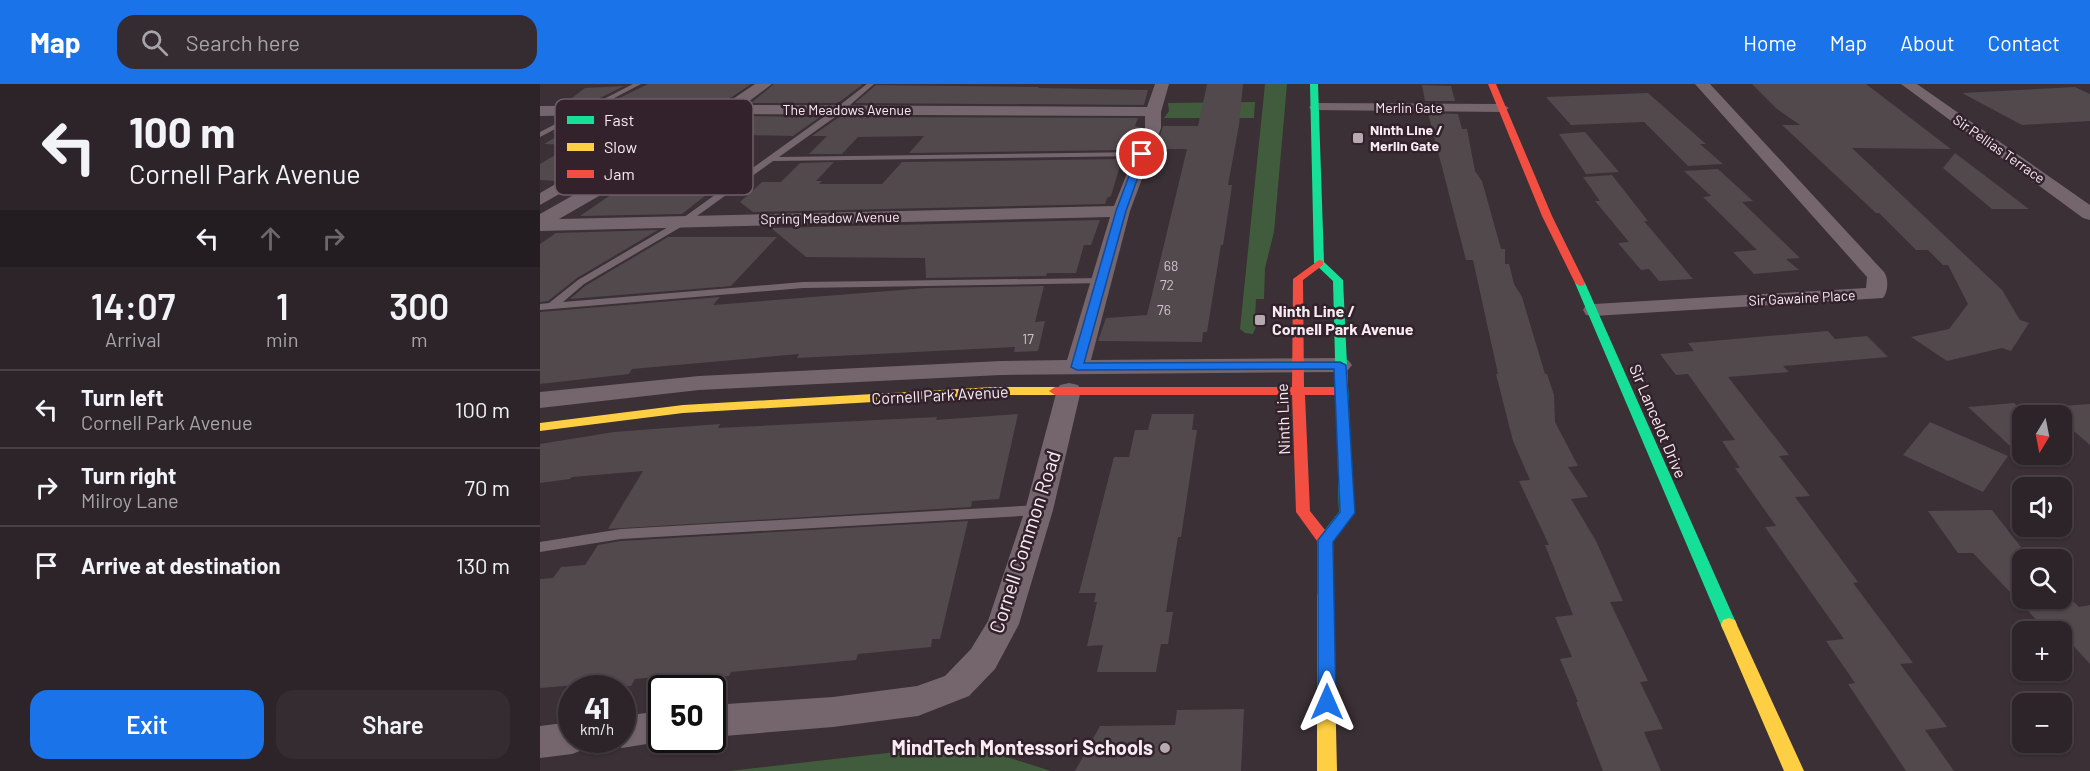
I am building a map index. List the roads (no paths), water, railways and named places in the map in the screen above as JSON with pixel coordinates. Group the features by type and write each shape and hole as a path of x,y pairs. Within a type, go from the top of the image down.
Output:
{"street":[{"path":"731,99 765,84"},
{"name":"Cornell Common Road","path":"726,719 833,712 918,700 957,686 983,659 1003,624 1039,510 1073,378 1121,211 1153,128 1153,112 1162,84"},
{"path":"1314,84 1319,263 1338,280 1347,513 1326,540 1327,771"},
{"name":"Sir Lancelot Drive","path":"1492,84 1547,216 1594,310 1658,466 1794,771"},
{"name":"Sir Gawaine Place","path":"1594,310 1876,294 1877,276 1702,84"},
{"name":"Sir Pellias Terrace","path":"1908,84 2090,214"},
{"name":"The Meadows Avenue","path":"753,104 839,110 1153,112"},
{"name":"Merlin Gate","path":"1316,108 1502,108"},
{"name":"The Meadows Avenue","path":"540,111 555,111"},
{"path":"540,200 555,191"},
{"path":"540,224 589,195"},
{"name":"Spring Meadow Avenue","path":"540,224 1121,211"},
{"name":"Ninth Line","path":"1319,263 1298,279 1297,365 1303,512 1326,540"},
{"name":"Cornell Park Avenue","path":"540,427 683,409 993,391 1073,378 1297,365 1340,365"},
{"name":"Cornell Park Avenue","path":"540,400 699,383 1001,368 1073,378 1298,391 1341,391"},
{"path":"540,742 558,740"}],"lane":[{"path":"611,99 638,84"},
{"path":"753,171 839,110 871,84"},
{"path":"540,135 555,128"},
{"path":"770,159 1142,154"},
{"path":"552,306 581,282 683,222 720,195"},
{"path":"540,307 803,285 1102,281"},
{"path":"540,547 621,534 1039,510"}],"place":[{"name":"Ninth Line / Merlin Gate","path":"1358,138"},
{"name":"Ninth Line / Cornell Park Avenue","path":"1260,320"},
{"name":"MindTech Montessori Schools","path":"1165,748"}]}
